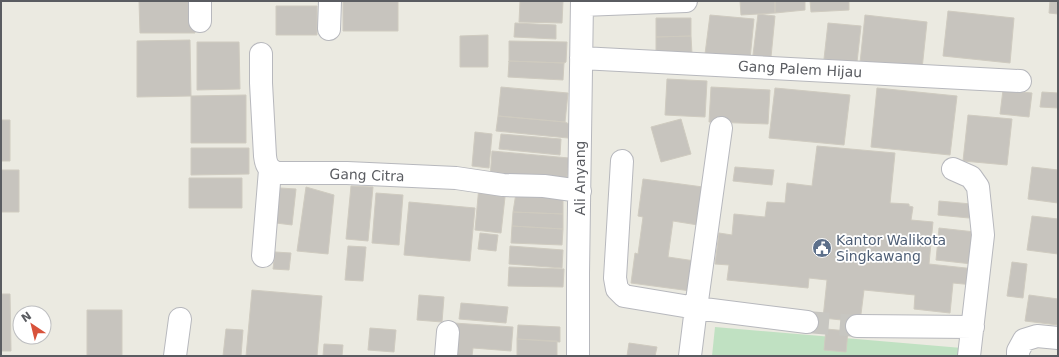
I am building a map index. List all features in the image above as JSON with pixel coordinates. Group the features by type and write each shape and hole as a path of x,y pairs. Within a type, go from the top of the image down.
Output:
{"street":[{"path":"329,29 330,1"},
{"path":"582,3 686,1"},
{"name":"Ali Anyang","path":"578,356 582,3"},
{"path":"261,54 265,156 266,163 270,170 263,256"},
{"name":"Gang Palem Hijau","path":"581,58 1020,81"},
{"path":"690,356 721,128"},
{"path":"622,161 615,278 617,289 624,296 696,308 807,322"},
{"path":"953,169 971,177 978,187 983,235 969,356"},
{"name":"Gang Citra","path":"270,170 277,173 347,173 456,178 503,184 544,186 580,191"},
{"path":"175,356 180,319"},
{"path":"857,326 972,327"},
{"path":"446,356 448,332"},
{"path":"1018,356 1018,351 1024,340 1037,336 1058,338"}],"green space":[{"path":"715,327 962,348 961,356 712,356"}],"building":[{"path":"139,1 195,1 195,33 140,33"},
{"path":"343,1 398,1 398,31 343,31"},
{"path":"520,1 563,1 562,23 519,22"},
{"path":"740,1 775,1 775,13 741,15"},
{"path":"775,1 805,1 805,10 775,13"},
{"path":"810,1 849,1 849,10 811,12"},
{"path":"1050,1 1058,1 1058,14 1049,13"},
{"path":"276,6 317,6 317,35 276,35"},
{"path":"948,11 1014,18 1010,63 943,56"},
{"path":"758,14 775,16 771,57 753,55"},
{"path":"710,15 754,19 750,59 705,54"},
{"path":"865,15 927,22 922,69 860,63"},
{"path":"656,18 691,18 691,36 656,37"},
{"path":"515,23 556,25 556,39 514,37"},
{"path":"828,23 861,26 857,62 824,59"},
{"path":"488,35 488,67 460,67 460,36"},
{"path":"691,36 692,54 656,55 656,37"},
{"path":"190,40 191,96 137,97 137,41"},
{"path":"509,41 567,42 566,62 509,61"},
{"path":"197,42 239,42 240,89 197,90"},
{"path":"509,61 564,63 563,80 508,77"},
{"path":"667,79 707,81 705,117 665,115"},
{"path":"501,87 568,93 565,122 498,116"},
{"path":"711,87 770,90 768,124 709,122"},
{"path":"775,88 850,95 844,145 769,138"},
{"path":"877,88 957,96 950,155 871,147"},
{"path":"1003,90 1032,93 1029,117 1000,114"},
{"path":"1042,92 1058,93 1058,108 1040,107"},
{"path":"246,95 246,143 191,143 191,96"},
{"path":"968,115 1012,119 1007,165 963,161"},
{"path":"498,116 565,122 569,124 568,138 496,131"},
{"path":"681,119 691,154 661,162 651,127"},
{"path":"1,120 10,120 10,161 1,161"},
{"path":"475,132 492,134 489,168 472,166"},
{"path":"501,134 561,139 560,155 499,149"},
{"path":"817,146 895,153 890,203 909,204 909,206 913,207 911,220 933,222 929,264 975,269 974,285 953,283 950,313 914,309 915,295 864,290 860,322 823,318 827,280 809,278 808,288 727,280 729,265 715,264 719,233 732,235 734,214 765,217 767,202 785,203 787,183 812,186"},
{"path":"191,148 249,148 249,174 191,175"},
{"path":"492,151 569,158 566,186 490,179"},
{"path":"735,167 774,170 772,185 733,181"},
{"path":"1032,167 1058,170 1058,203 1028,199"},
{"path":"1,170 19,170 19,212 1,212"},
{"path":"189,178 242,178 242,208 189,208"},
{"path":"643,179 703,187 698,225 673,221 668,257 695,261 691,291 631,283 635,253 638,254 643,217 638,216"},
{"path":"351,186 373,187 368,241 346,239"},
{"path":"479,186 506,188 501,233 475,230"},
{"path":"306,187 334,195 328,254 297,251"},
{"path":"280,188 296,189 292,225 276,223"},
{"path":"376,193 403,195 399,245 372,243"},
{"path":"516,193 563,195 563,214 513,212"},
{"path":"939,201 971,204 969,218 938,215"},
{"path":"409,202 475,208 470,261 404,255"},
{"path":"513,212 563,214 563,229 512,226"},
{"path":"1032,216 1058,219 1058,254 1027,250"},
{"path":"512,226 563,229 562,245 511,243"},
{"path":"939,228 975,232 972,264 936,260"},
{"path":"480,233 498,235 496,251 478,249"},
{"path":"348,246 366,247 363,281 345,280"},
{"path":"510,246 563,250 562,268 509,264"},
{"path":"275,252 291,253 289,270 273,269"},
{"path":"1012,262 1027,264 1023,298 1007,296"},
{"path":"509,267 564,269 563,287 508,286"},
{"path":"252,290 322,296 317,356 246,356"},
{"path":"1,294 10,294 11,351 1,351"},
{"path":"419,295 444,297 442,322 417,320"},
{"path":"1029,295 1058,299 1058,325 1025,321"},
{"path":"461,303 508,307 506,323 459,319"},
{"path":"87,310 122,310 122,356 87,356"},
{"path":"454,323 513,327 511,351 473,348 472,356 451,356"},
{"path":"518,325 560,327 560,342 517,339"},
{"path":"370,328 396,330 394,352 368,350"},
{"path":"226,329 243,330 241,356 223,356"},
{"path":"826,329 848,331 846,352 824,350"},
{"path":"517,339 557,341 557,356 517,356"},
{"path":"629,343 657,347 655,356 627,356"},
{"path":"324,344 343,345 342,356 323,356"}],"tunnel":[{"path":"807,322 857,326"}],"place":[{"name":"Kantor Walikota Singkawang","path":"822,248"}]}
